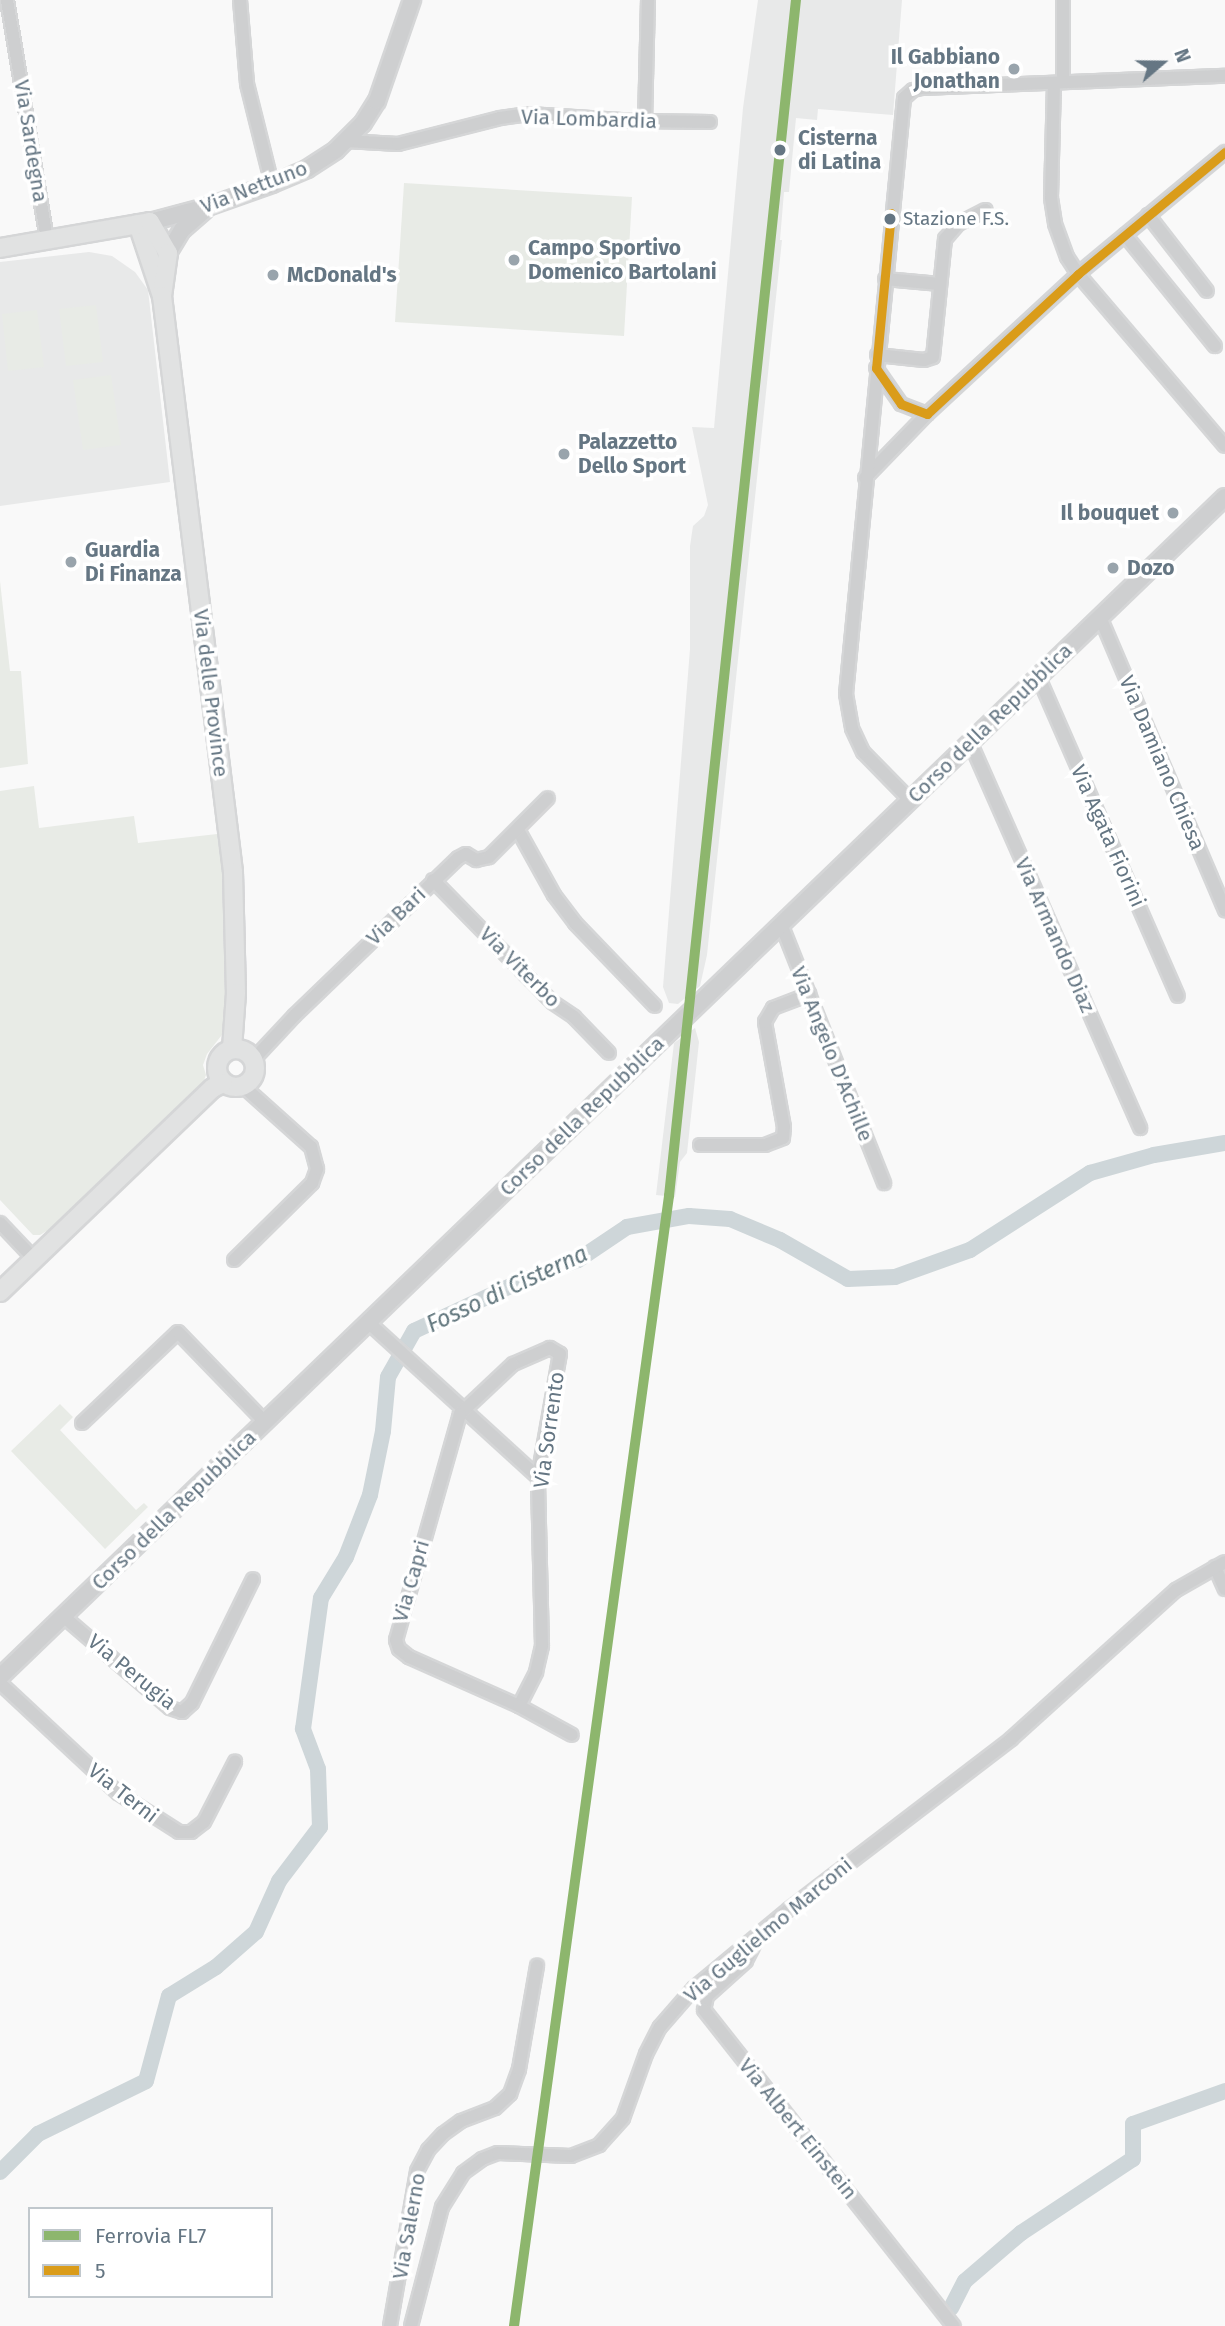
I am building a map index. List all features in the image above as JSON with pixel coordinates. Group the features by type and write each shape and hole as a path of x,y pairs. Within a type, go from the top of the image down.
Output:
{"main road":[{"name":"Via Nettuno","path":"0,248 144,223"},
{"path":"144,223 168,253"},
{"name":"Via delle Province","path":"144,223 162,296 233,872 236,993 232,1049"},
{"name":"Via delle Province","path":"162,296 168,253"},
{"path":"232,1049 242,1050 253,1060 252,1078 243,1086 233,1087 223,1083 216,1066 221,1055 232,1049"},
{"path":"0,1292 213,1088 223,1083"}],"street":[{"name":"Via Sardegna","path":"7,0 47,240"},
{"path":"240,0 246,75 272,184"},
{"name":"Via Nettuno","path":"144,223 210,206 272,184 317,163 346,141 368,117 382,91 412,0"},
{"path":"645,122 648,0"},
{"path":"1063,0 1052,208 1061,243 1078,274 1225,446"},
{"path":"910,800 863,752 847,707 865,478 902,105 909,92 924,88 1225,76"},
{"name":"Via Lombardia","path":"346,141 398,144 500,118 529,114 645,122 710,122"},
{"path":"865,478 927,415 1078,274 1225,152"},
{"name":"Via delle Province","path":"168,253 188,223 210,206"},
{"path":"876,361 931,359 934,353 947,235 958,224 986,210"},
{"path":"1148,215 1207,291"},
{"path":"1125,235 1216,346"},
{"path":"885,279 940,284"},
{"path":"876,361 901,404 927,415"},
{"name":"Corso della Repubblica","path":"0,1677 1225,497"},
{"name":"Via Damiano Chiesa","path":"1100,617 1225,910"},
{"name":"Via Agata Fiorini","path":"1038,676 1178,996"},
{"name":"Via Armando Diaz","path":"970,742 1140,1128"},
{"name":"Via Bari","path":"253,1060 433,880 462,855 484,860 518,830 548,798"},
{"path":"518,830 568,914 655,1006"},
{"name":"Via Viterbo","path":"433,880 552,1002 574,1017 609,1053"},
{"name":"Via Angelo D'Achille","path":"781,924 884,1184"},
{"path":"700,1145 765,1145 783,1138 784,1127 765,1023 769,1012 776,1006 809,994"},
{"path":"234,1260 312,1183 317,1169 311,1147 243,1086"},
{"path":"0,1223 34,1259"},
{"path":"368,1322 538,1477"},
{"path":"82,1423 177,1332 265,1422"},
{"name":"Via Sorrento","path":"463,1408 513,1364 542,1348 558,1350 561,1354 538,1477 542,1646 536,1672 519,1706"},
{"name":"Via Capri","path":"463,1408 447,1452 396,1640 399,1649 409,1657 519,1706 572,1735"},
{"path":"1220,1564 1225,1589"},
{"name":"Via Guglielmo Marconi","path":"411,2326 440,2215 452,2187 463,2173 482,2159 498,2153 519,2152 548,2156 587,2152 608,2137 626,2112 646,2054 663,2022 700,1983 760,1932 1012,1739 1176,1590 1220,1564"},
{"name":"Via Perugia","path":"63,1616 170,1708 181,1712 192,1703 253,1579"},
{"name":"Via Terni","path":"0,1684 118,1793 178,1832 191,1832 204,1822 235,1762"},
{"name":"Via Albert Einstein","path":"760,1932 746,1961 707,1996 704,2002 706,2013 954,2326"},
{"name":"Via Salerno","path":"390,2326 417,2171 428,2150 443,2134 461,2122 495,2108 510,2094 519,2069 537,1966"}],"shaded area":[{"path":"758,0 902,0 893,115 818,109 817,120 796,118 789,192 784,192 782,240 707,955 700,986 678,1004 669,1003 663,987 690,649 690,546 693,526 704,516 708,505 692,427 714,428 743,108"},
{"name":"Campo Sportivo Domenico Bartolani","path":"404,183 632,197 624,336 395,322"},
{"path":"89,252 112,256 135,272 148,290 170,482 0,506 0,262"},
{"path":"96,305 103,362 66,366 59,309"},
{"path":"37,310 44,367 8,371 2,314"},
{"path":"111,375 121,445 83,450 73,380"},
{"path":"0,581 10,671 21,671 28,764 0,768"},
{"path":"34,786 39,828 134,816 138,843 217,834 226,899 229,995 225,1031 207,1054 203,1065 206,1075 200,1091 60,1223 40,1235 33,1235 0,1200 0,791"},
{"path":"695,1028 699,1042 687,1153 680,1162 675,1197 656,1195 674,1043"},
{"path":"60,1404 73,1417 60,1430 136,1510 144,1503 148,1507 105,1549 11,1451"}],"waterway":[{"name":"Fosso di Cisterna","path":"0,2172 38,2134 146,2081 169,1996 216,1967 256,1932 279,1881 320,1827 318,1769 303,1729 321,1598 346,1557 370,1495 383,1431 388,1377 414,1331 519,1282 578,1260 627,1227 689,1216 730,1219 780,1240 848,1279 895,1277 970,1250 1090,1173 1154,1155 1225,1143"},
{"path":"951,2308 965,2281 1021,2233 1133,2159 1133,2124 1225,2091"}],"rail line":[{"name":"FL7","path":"514,2326 669,1196 796,0"}],"transit line":[{"name":"5","path":"891,213 876,368 901,404 927,414 1078,274 1225,152"}],"place":[{"name":"Il Gabbiano Jonathan","path":"1014,69"},
{"name":"Cisterna di Latina","path":"780,150"},
{"name":"Stazione F.S.","path":"890,219"},
{"name":"Campo Sportivo Domenico Bartolani","path":"514,260"},
{"name":"McDonald's","path":"273,275"},
{"name":"Palazzetto Dello Sport","path":"564,454"},
{"name":"Il bouquet","path":"1173,513"},
{"name":"Guardia Di Finanza","path":"71,562"},
{"name":"Dozo","path":"1113,568"}]}
